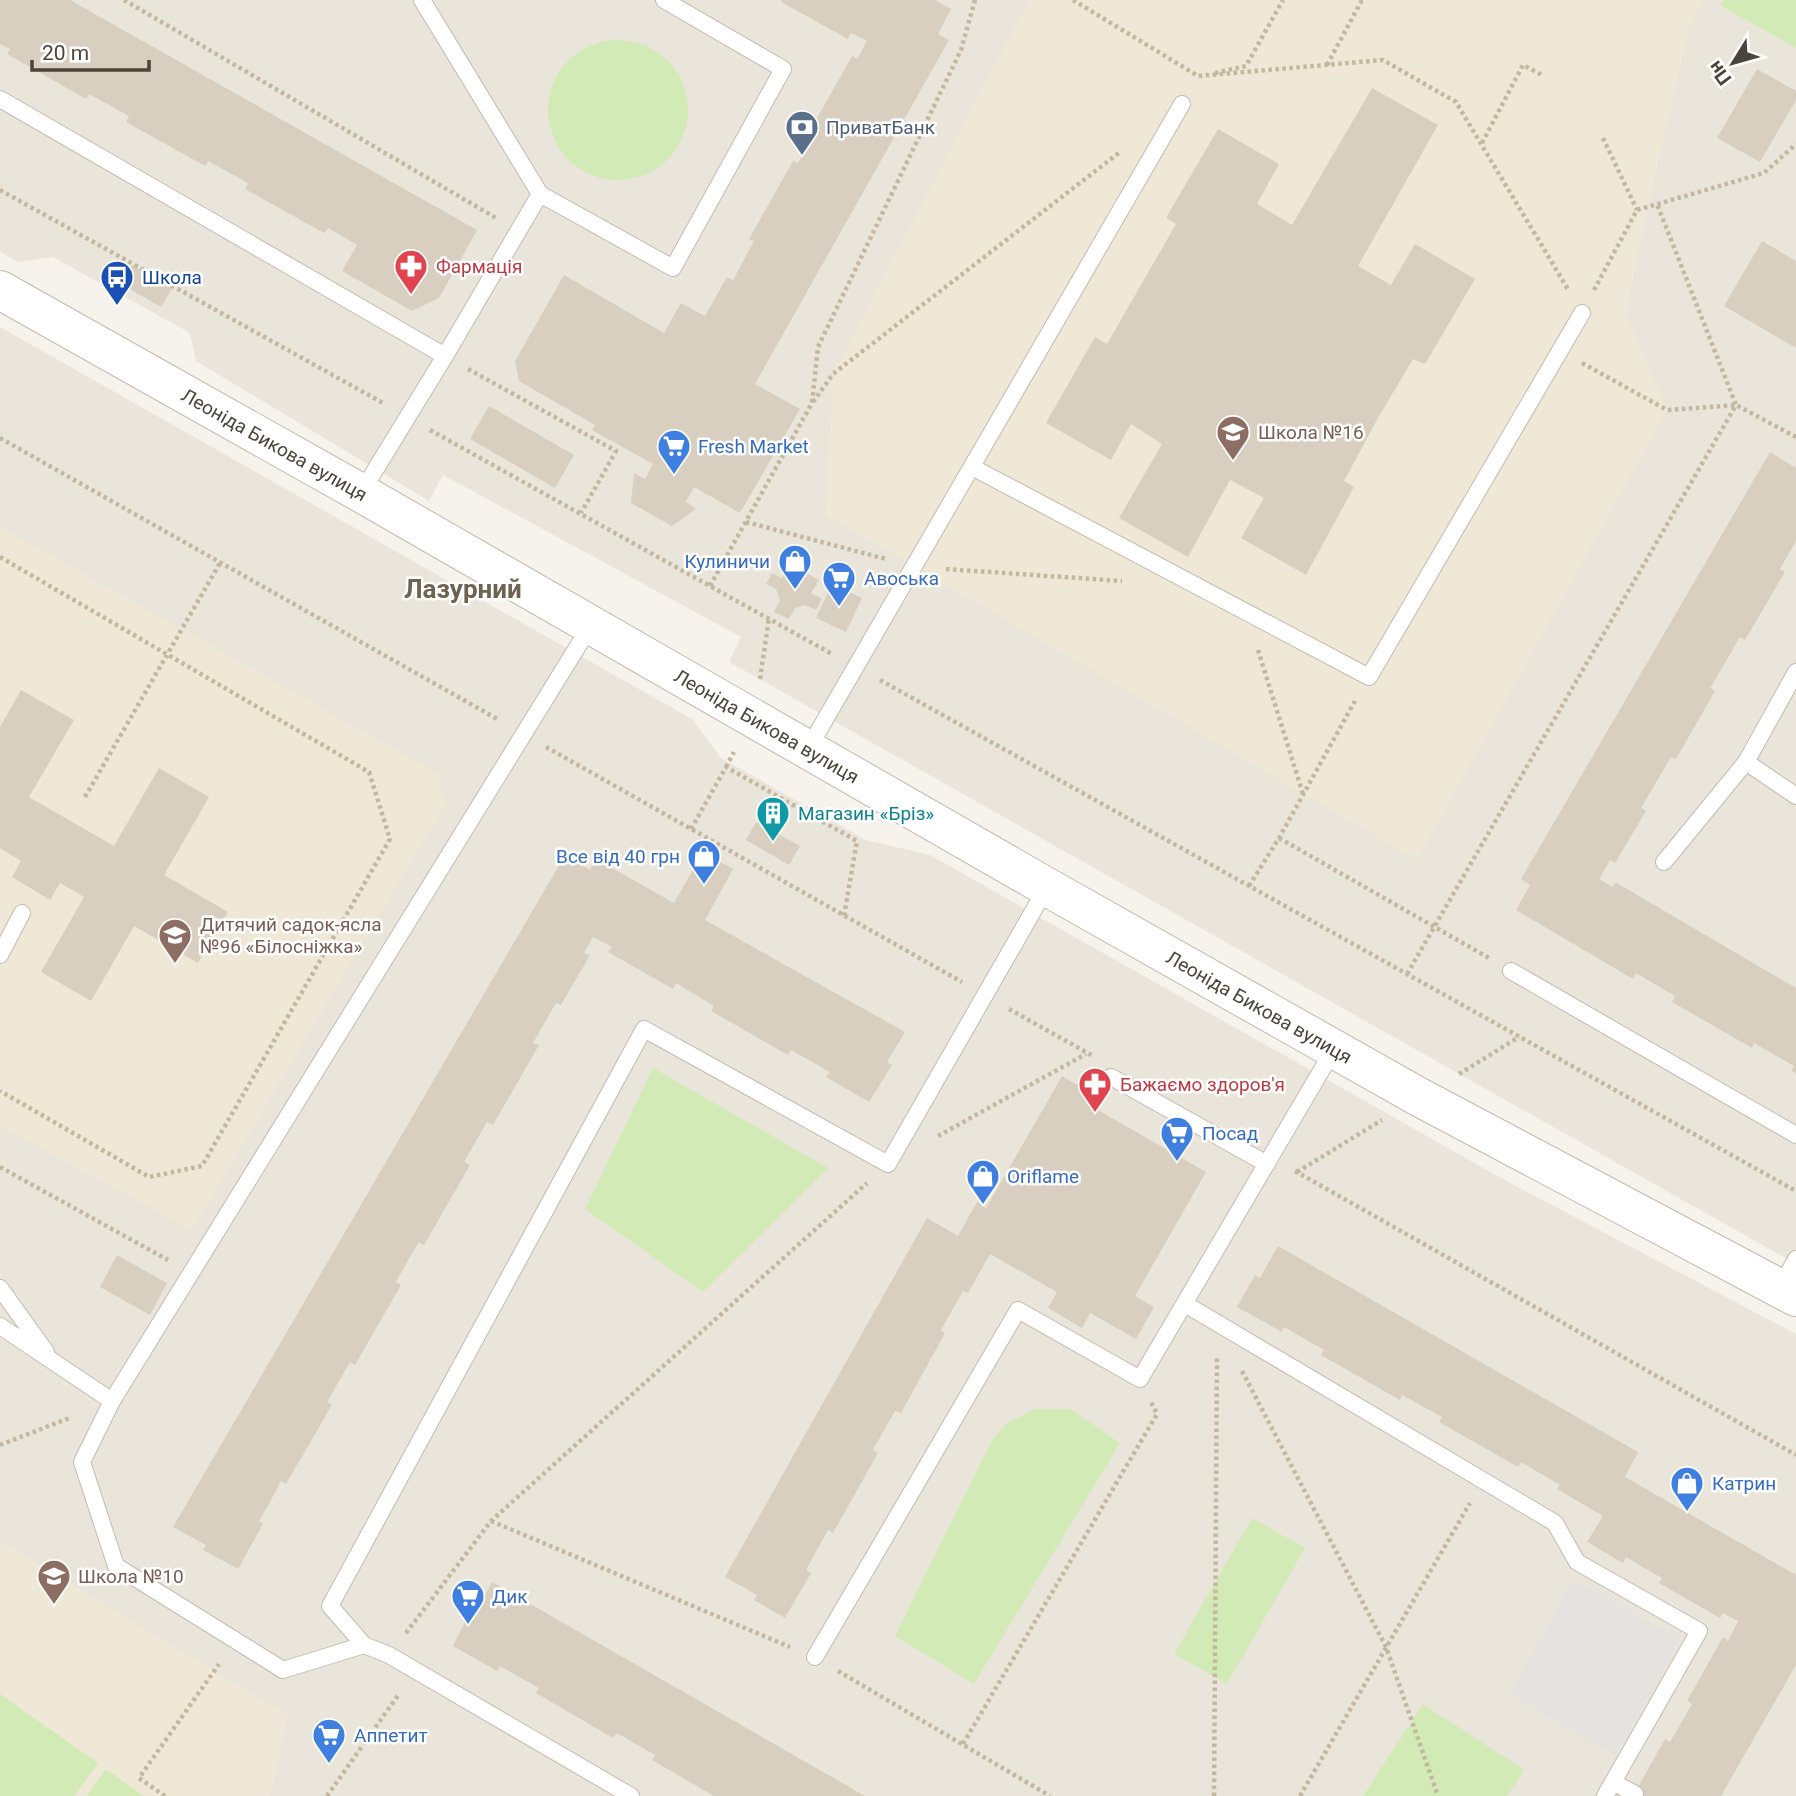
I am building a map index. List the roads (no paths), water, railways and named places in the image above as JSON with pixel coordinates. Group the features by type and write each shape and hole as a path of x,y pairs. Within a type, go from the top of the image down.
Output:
{"street":[{"name":"Леоніда Бикова вулиця","path":"0,290 361,492 1047,887 1419,1097 1791,1281"}],"lane":[{"path":"422,0 540,194 673,268 783,69 663,0"},
{"path":"0,99 445,356"},
{"path":"808,749 1182,104"},
{"path":"361,492 540,194"},
{"path":"972,467 1368,677 1582,313"},
{"path":"364,1645 283,1670 116,1566 82,1462 112,1401 591,625"},
{"path":"1664,862 1746,762 1796,672"},
{"path":"1746,762 1796,796"},
{"path":"631,1796 389,1655 364,1645 330,1606 644,1030 888,1164 1047,887"},
{"path":"0,955 22,913"},
{"path":"1511,971 1796,1135"},
{"path":"815,1657 1018,1310 1140,1379 1335,1049"},
{"path":"1111,1077 1269,1161"},
{"path":"0,1288 54,1362"},
{"path":"1185,1304 1555,1523 1577,1562 1699,1631 1609,1789 1634,1794"},
{"path":"0,1326 112,1401"}],"place":[{"name":"ПриватБанк","path":"802,157"},
{"name":"Фармація","path":"411,296"},
{"name":"Школа","path":"117,307"},
{"name":"Школа №16","path":"1233,462"},
{"name":"Fresh Market","path":"674,476"},
{"name":"Кулиничи","path":"795,591"},
{"name":"Авоська","path":"839,608"},
{"name":"Магазин «Бріз»","path":"773,843"},
{"name":"Все від 40 грн","path":"704,886"},
{"name":"Дитячий садок-ясла №96 «Білосніжка»","path":"175,965"},
{"name":"Бажаємо здоров'я","path":"1095,1114"},
{"name":"Посад","path":"1177,1163"},
{"name":"Oriflame","path":"983,1206"},
{"name":"Катрин","path":"1687,1513"},
{"name":"Школа №10","path":"54,1606"},
{"name":"Дик","path":"468,1626"},
{"name":"Аппетит","path":"329,1765"}],"district":[{"name":"Лазурний","path":"463,589"}]}
